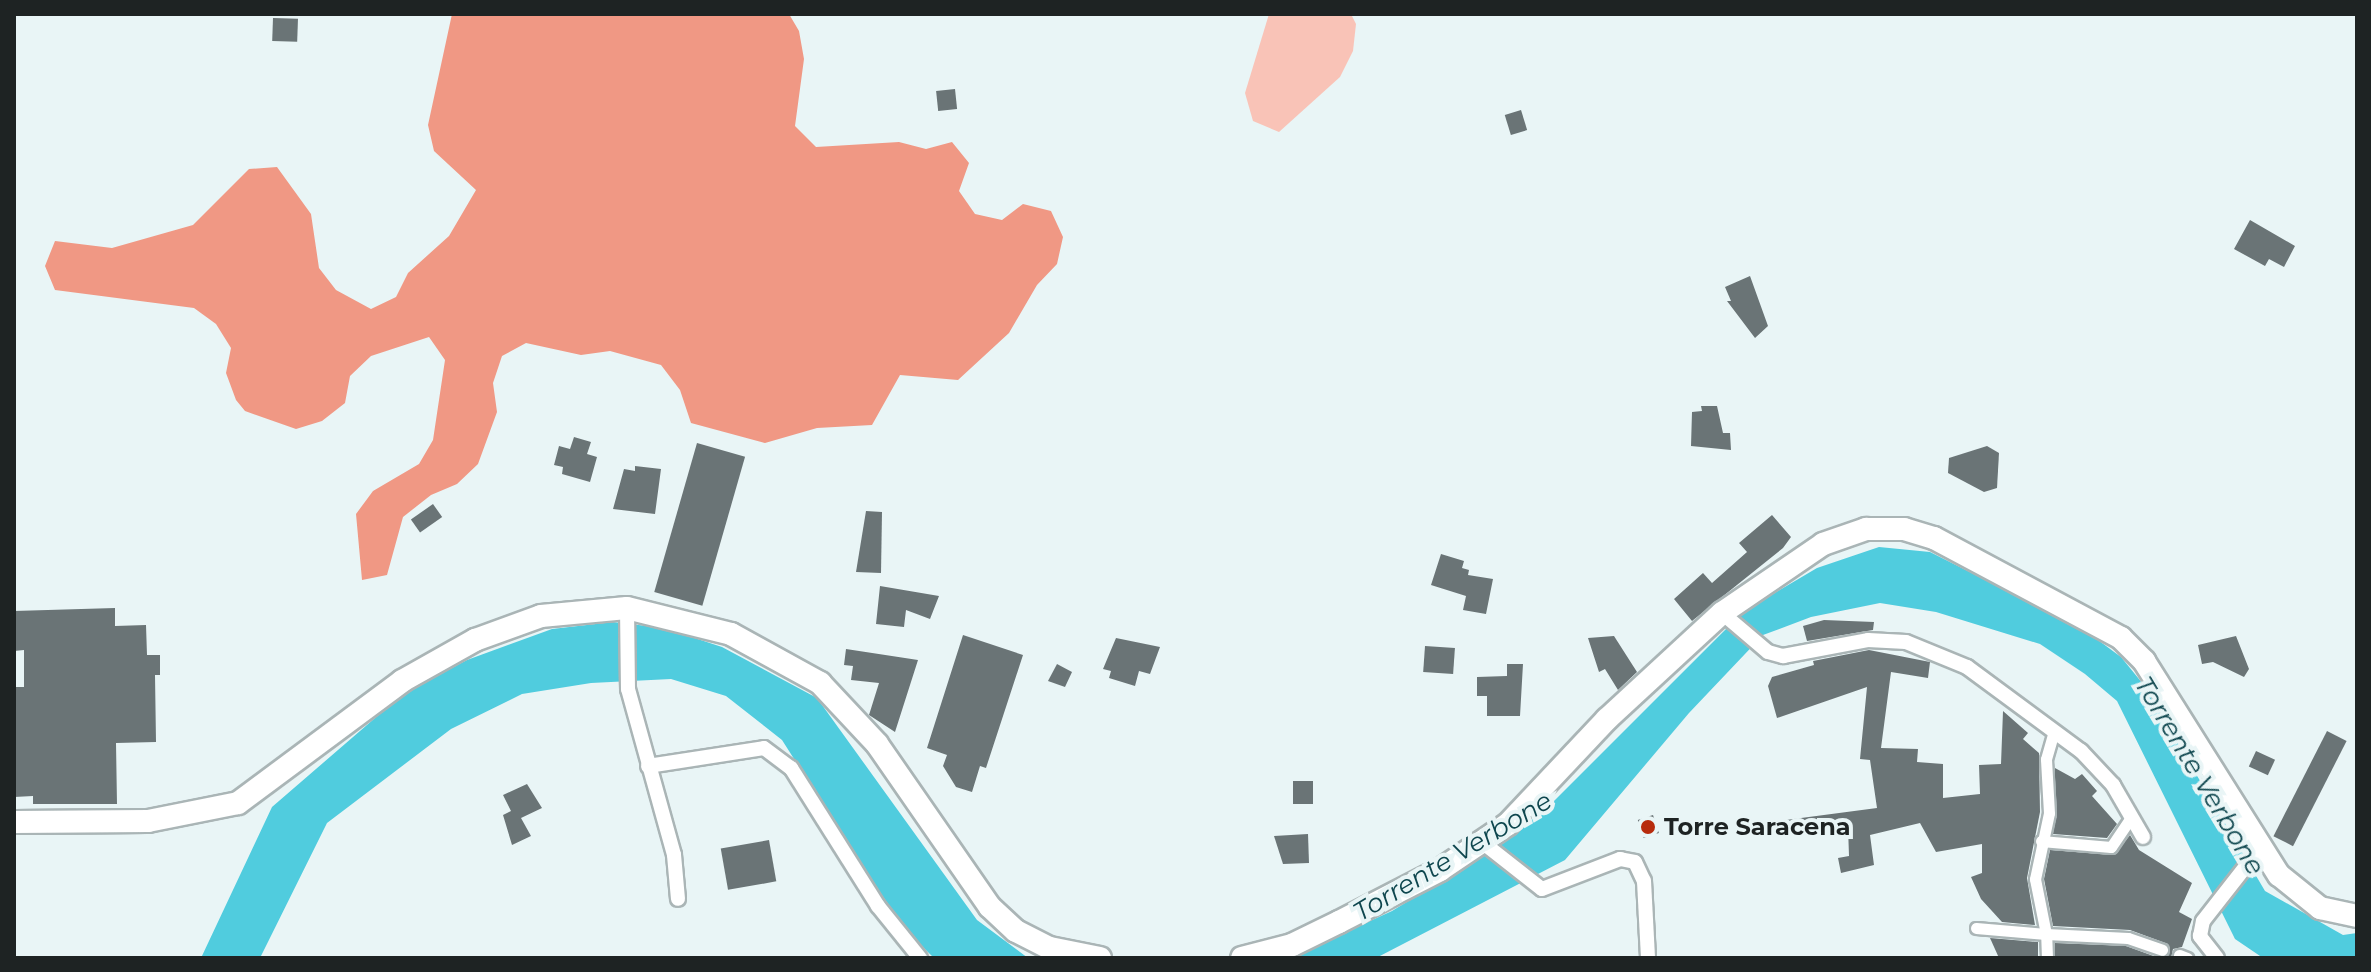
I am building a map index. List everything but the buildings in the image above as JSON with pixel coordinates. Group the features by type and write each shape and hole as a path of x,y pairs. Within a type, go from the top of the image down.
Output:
{"main road":[{"path":"1242,958 1292,945 1487,846 1607,719 1725,617 1823,544 1866,529 1904,529 1934,538 2121,638 2144,661 2256,857 2295,892 2320,908 2357,916"},
{"path":"14,822 148,821 238,803 402,681 475,640 541,616 627,613 731,634 820,683 877,744 990,907 1016,931 1050,948 1100,958"}],"street":[{"path":"627,613 628,689 674,855 678,899"},
{"path":"1725,617 1768,652 1801,656 1868,640 1906,642 1967,667 2054,731 2113,785 2143,837"},
{"path":"2047,958 2046,934 2035,879 2049,813 2046,759 2054,731"},
{"path":"648,766 764,748 791,768 878,906 920,958"},
{"path":"2041,841 2111,847 2132,816"},
{"path":"1487,846 1542,889 1620,859 1635,862 1644,881 1648,958"},
{"path":"2217,958 2200,936 2203,921 2256,857"},
{"path":"1976,928 2128,938 2162,950"}],"shaded area":[{"path":"452,14 789,14 799,31 804,59 795,126 816,147 899,142 926,149 952,142 969,163 959,191 975,214 1002,220 1023,204 1051,211 1063,237 1057,264 1037,285 1009,333 958,380 900,375 872,425 817,428 765,443 691,423 680,390 661,365 610,351 581,355 526,343 502,356 493,383 497,412 478,464 457,484 431,495 403,517 387,575 362,580 356,514 373,491 419,464 433,440 445,360 429,337 371,356 350,376 345,403 322,421 296,429 245,411 236,400 226,373 231,348 216,324 194,308 55,290 45,266 55,241 112,248 193,225 249,169 277,167 311,214 319,268 336,290 371,309 396,297 408,273 449,236 476,190 434,151 428,125"},
{"path":"1269,14 1351,14 1356,24 1353,51 1340,77 1279,132 1253,121 1245,93"}],"water":[{"path":"1879,547 1930,552 2083,629 2121,657 2143,684 2265,891 2343,935 2357,933 2357,958 2263,958 2235,939 2117,701 2085,674 2040,644 1936,612 1880,603 1811,617 1763,635 1689,713 1565,860 1376,958 1289,958 1392,911 1505,842 1554,801 1744,611 1817,568"},
{"path":"613,622 664,628 722,647 817,698 977,920 1028,958 934,958 900,925 782,740 726,696 671,679 591,683 522,694 451,729 327,823 260,958 201,958 272,807 404,693 467,660 552,629"}],"place":[{"name":"Torre Saracena","path":"1648,827"}],"water label":[{"name":"Torrente Verbone","path":"2199,776"},
{"name":"Torrente Verbone","path":"1453,857"}]}
